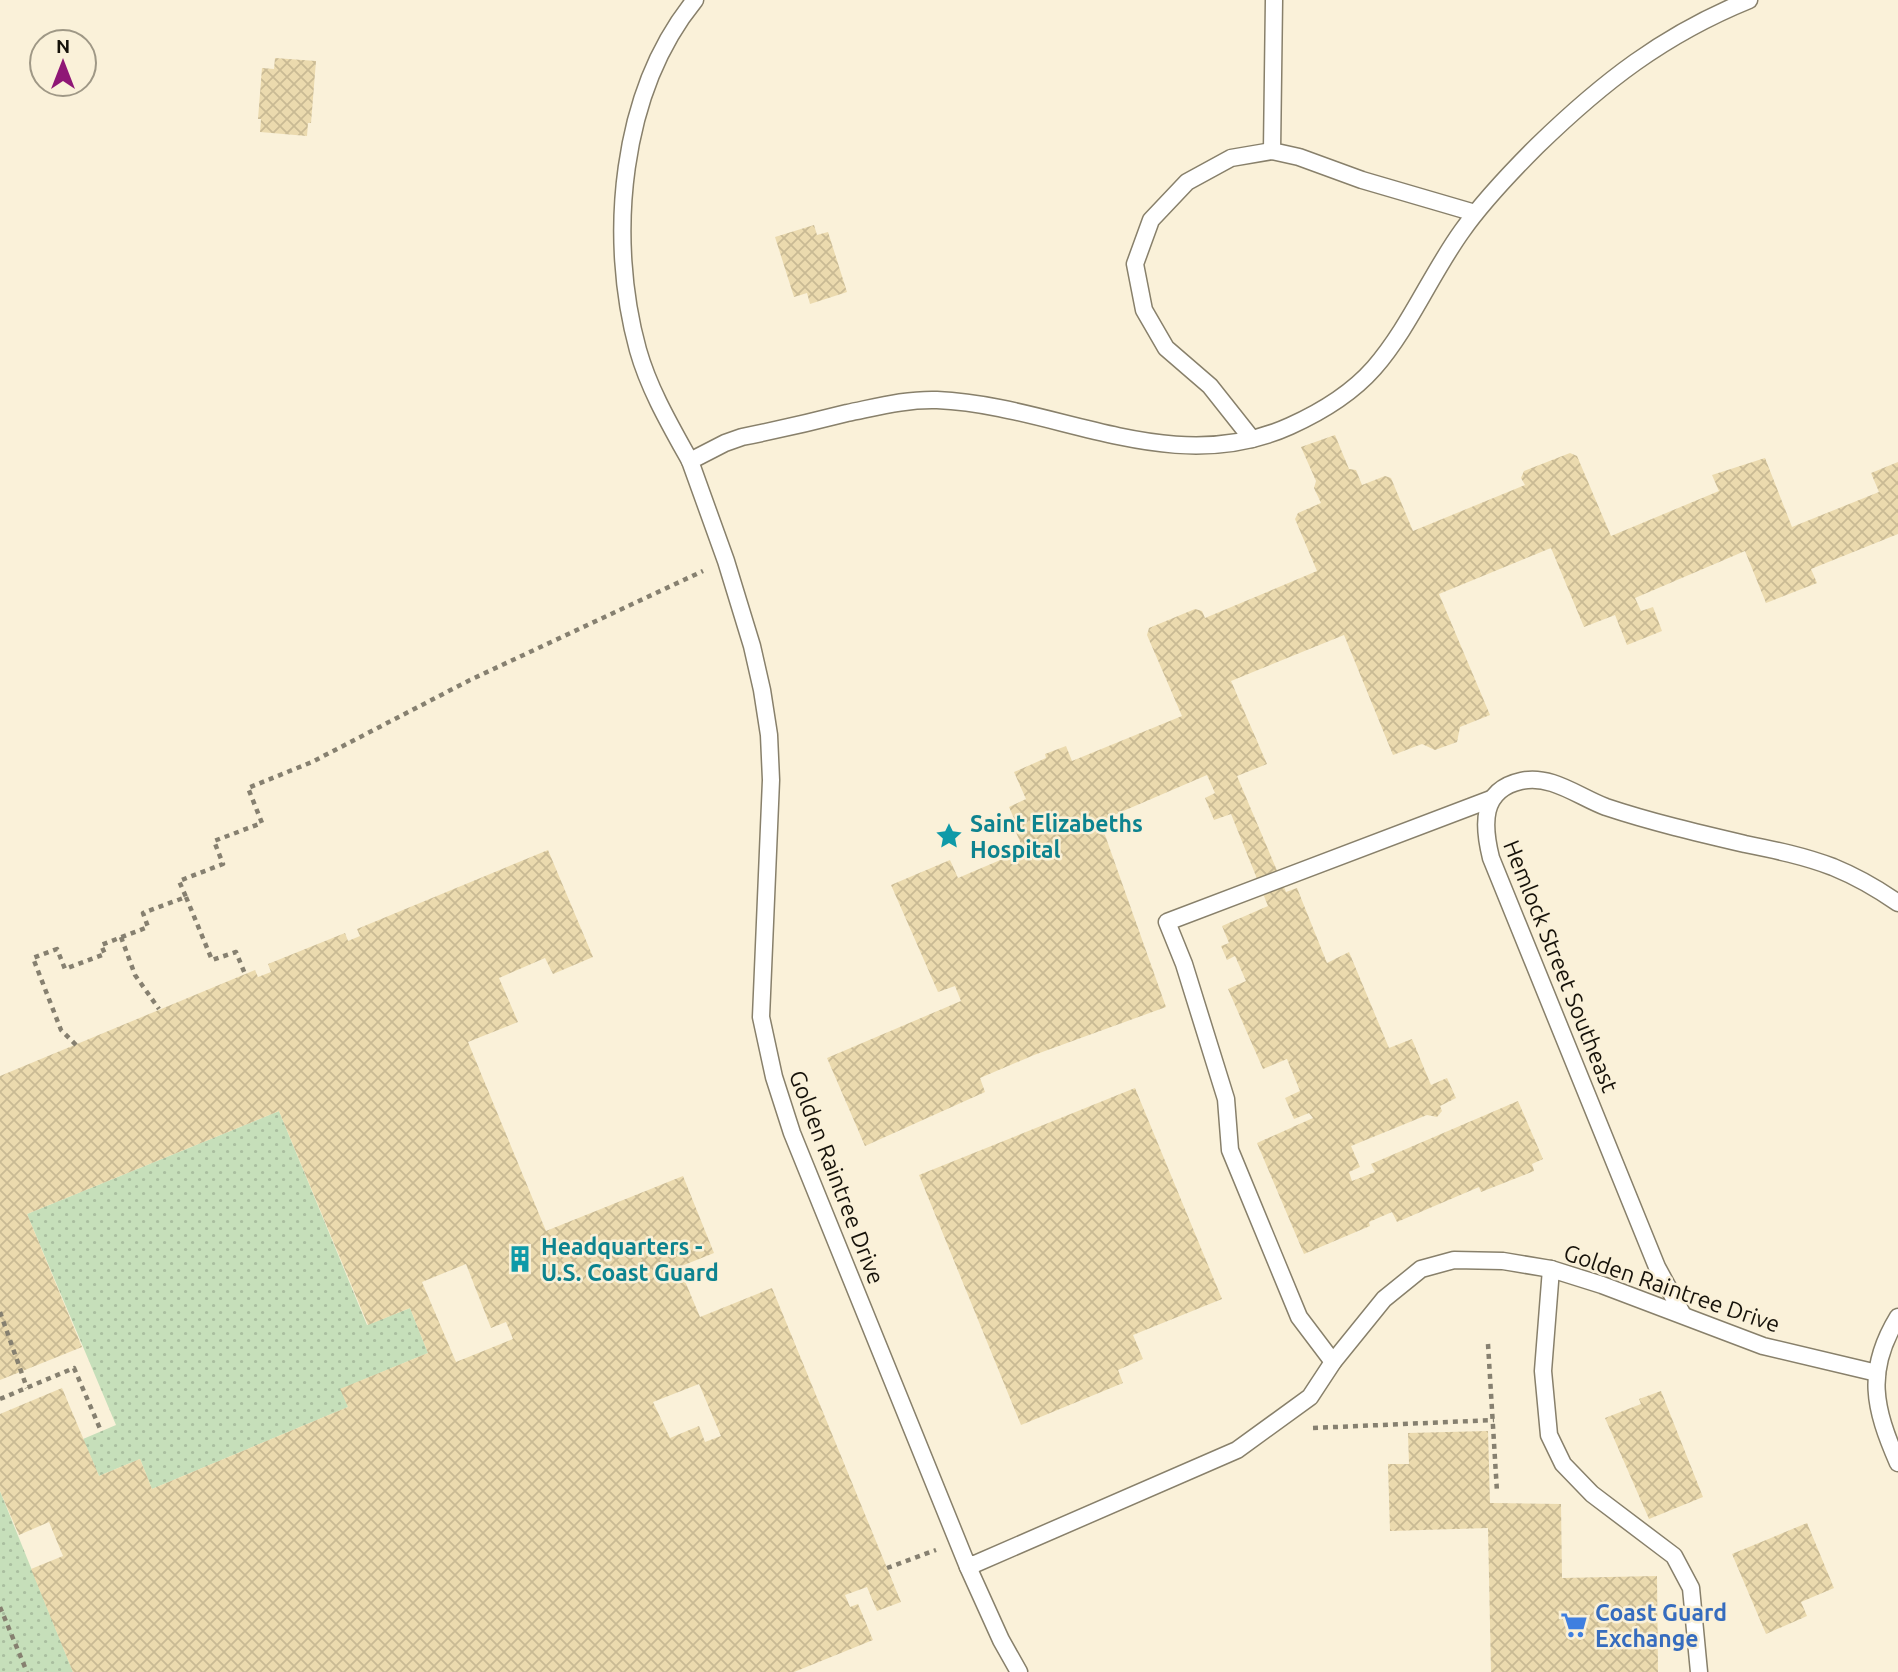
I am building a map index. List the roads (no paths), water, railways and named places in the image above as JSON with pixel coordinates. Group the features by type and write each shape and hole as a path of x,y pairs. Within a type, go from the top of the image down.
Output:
{"lane":[{"name":"Golden Raintree Drive","path":"695,0 677,22 662,49 647,85 629,155 622,237 628,301 639,353 661,409 690,461 726,561 752,646 769,735 770,825 761,1017 774,1077 792,1133 968,1567 1237,1450 1310,1397 1333,1362 1384,1298 1421,1269 1454,1260 1503,1261 1550,1269 1602,1285 1763,1346 1877,1373"},
{"path":"1272,151 1274,0"},
{"path":"690,461 742,437 876,407 933,400 989,406 1154,444 1231,443 1288,427 1339,398 1374,369 1475,213 1517,165 1597,89 1664,42 1749,0"},
{"path":"1252,439 1210,386 1166,348 1144,310 1135,264 1151,220 1187,182 1231,158 1272,151 1299,157 1362,180 1475,213"},
{"path":"1333,1362 1299,1317 1230,1150 1226,1098 1184,964 1167,922 1491,799 1504,787 1521,781 1538,780 1554,783 1594,802 1654,822 1814,861 1863,881 1898,903"},
{"name":"Hemlock Street Southeast","path":"1491,799 1485,816 1486,838 1491,858 1657,1267 1683,1315"},
{"path":"1550,1269 1543,1371 1549,1435 1563,1464 1592,1494 1674,1556 1691,1588 1699,1672"},
{"path":"1898,1317 1882,1344 1877,1373 1877,1400 1881,1418 1898,1463"},
{"path":"968,1567 1001,1640 1019,1672"}],"place":[{"name":"Saint Elizabeths Hospital","path":"949,836"},
{"name":"Headquarters - U.S. Coast Guard","path":"520,1259"},
{"name":"Coast Guard Exchange","path":"1574,1625"}]}
